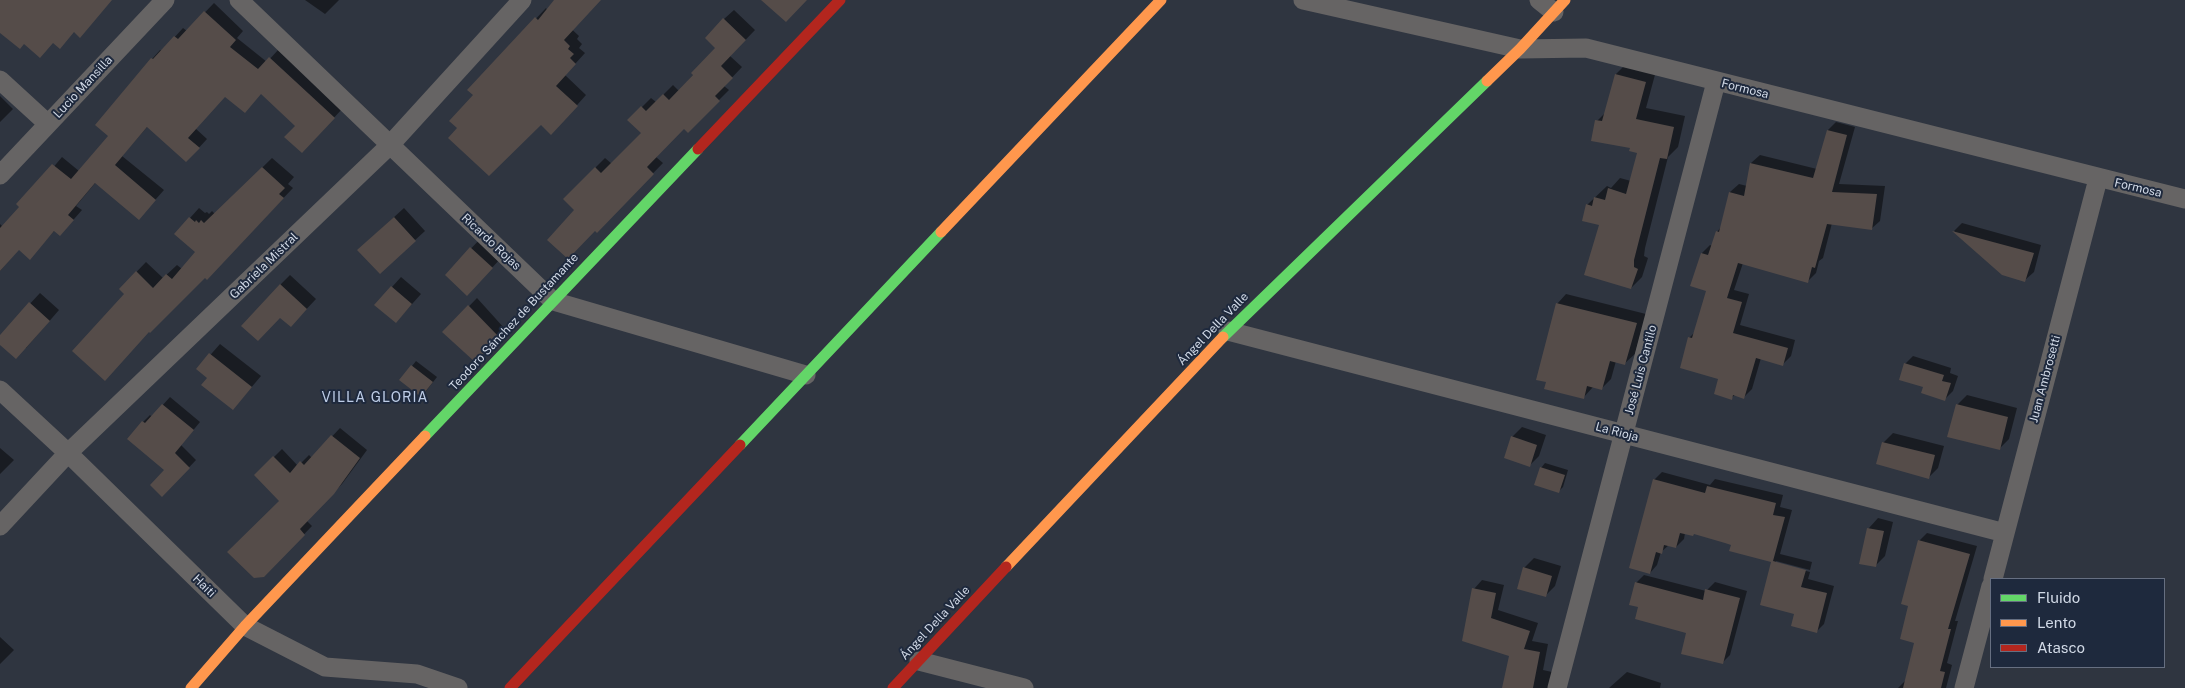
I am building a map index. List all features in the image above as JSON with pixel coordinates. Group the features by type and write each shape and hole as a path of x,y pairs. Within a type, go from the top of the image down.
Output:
{"street":[{"name":"Lucio Mansilla","path":"0,175 165,0"},
{"name":"Ricardo Rojas","path":"239,0 389,146 553,301 806,374"},
{"name":"Gabriela Mistral","path":"0,526 68,453 389,146 522,0"},
{"name":"Teodoro Sánchez de Bustamante","path":"191,688 246,626 840,0"},
{"path":"510,688 1161,0"},
{"name":"Formosa","path":"1303,0 1520,49 1586,48 2098,179 2185,199"},
{"path":"1539,0 1559,6"},
{"name":"Ángel Della Valle","path":"893,688 1228,331 1520,49 1559,6"},
{"path":"0,80 48,124"},
{"name":"José Luis Cantilo","path":"1557,688 1716,82"},
{"name":"Juan Ambrosetti","path":"1993,578 2098,179"},
{"name":"La Rioja","path":"1228,331 2005,533"},
{"name":"Haiti","path":"0,390 68,453 246,626 325,667 417,674 458,688"},
{"path":"1964,688 1990,590"},
{"path":"919,660 1024,688"}],"building":[{"path":"0,0 112,0 80,38 74,32 60,49 53,43 40,58 24,44 20,49 0,33"},
{"path":"554,0 601,0 564,40 570,46 568,49 574,54 570,58 576,64 556,86 578,106 551,135 541,125 489,176 448,138 457,128 449,121 473,95 467,90 535,17 538,20"},
{"path":"761,0 807,0 786,22"},
{"path":"204,11 236,40 230,47 258,69 269,57 335,118 302,153 284,137 295,126 261,94 245,113 225,97 188,138 200,148 186,162 147,127 115,165 156,200 139,220 95,183 68,215 74,220 60,236 54,231 30,260 19,250 0,271 0,228 19,207 16,204 52,164 71,179 108,136 95,125 151,58 153,59 174,36 178,39"},
{"path":"723,18 746,40 721,66 733,78 715,96 720,101 688,133 684,129 647,167 654,174 597,233 595,231 568,259 547,240 574,210 563,199 595,167 601,173 641,133 627,120 641,106 646,111 663,94 669,100 693,75 691,73 715,48 705,38"},
{"path":"1615,74 1646,82 1636,119 1674,127 1667,159 1660,158 1634,260 1634,267 1638,269 1631,289 1584,275 1599,225 1582,221 1586,204 1592,206 1594,197 1605,200 1608,188 1626,194 1637,153 1629,151 1630,148 1591,141 1595,120 1602,121"},
{"path":"1827,130 1847,135 1832,192 1877,194 1872,230 1827,224 1815,268 1812,267 1808,283 1738,263 1727,298 1742,302 1733,333 1788,348 1783,366 1756,358 1744,399 1733,395 1732,400 1714,394 1718,379 1680,368 1688,337 1692,338 1706,291 1690,286 1701,253 1708,255 1716,231 1719,232 1729,192 1744,196 1750,163 1813,178"},
{"path":"262,167 285,188 279,194 284,198 207,280 205,278 149,332 105,381 72,351 124,294 119,289 136,271 153,288 166,274 172,279 195,252 174,234 189,217 195,222 196,220 199,223 201,220 204,223"},
{"path":"394,217 416,241 380,274 357,250"},
{"path":"1952,231 2034,253 2025,282 2002,275"},
{"path":"470,247 493,268 467,296 445,275"},
{"path":"280,284 307,309 291,327 280,318 258,341 241,326"},
{"path":"391,286 412,304 396,323 374,305"},
{"path":"29,302 50,321 16,359 0,345 0,335"},
{"path":"1556,303 1637,323 1625,365 1610,361 1602,390 1587,386 1584,399 1544,389 1546,382 1536,380"},
{"path":"468,305 499,337 475,362 442,332"},
{"path":"209,353 252,387 233,410 201,385 207,378 196,369"},
{"path":"1904,363 1944,375 1942,381 1951,383 1945,401 1921,393 1923,387 1899,380"},
{"path":"411,365 433,382 421,397 399,380"},
{"path":"162,404 194,430 175,453 190,468 162,497 150,485 164,470 127,439 142,421 145,423"},
{"path":"1956,404 2008,417 2000,450 1947,437"},
{"path":"331,435 360,458 334,494 300,529 305,535 264,577 254,578 227,552 279,501 254,475 273,456 290,473 300,461 304,465"},
{"path":"1511,436 1537,445 1530,467 1504,458"},
{"path":"1882,442 1935,455 1929,479 1876,464"},
{"path":"1540,467 1565,475 1559,493 1534,485"},
{"path":"1653,479 1705,493 1707,486 1776,503 1773,515 1785,517 1773,561 1806,570 1801,587 1827,593 1817,633 1791,626 1794,614 1760,605 1771,562 1729,551 1731,545 1694,534 1693,536 1680,533 1676,548 1664,545 1662,554 1656,552 1650,574 1629,568"},
{"path":"1867,528 1884,531 1876,567 1859,564"},
{"path":"1918,540 1970,554 1948,629 1951,629 1940,671 1945,672 1941,688 1903,688 1914,643 1900,639 1908,606 1901,604"},
{"path":"1523,567 1552,576 1546,597 1517,589"},
{"path":"1635,582 1703,600 1705,589 1740,598 1723,664 1681,654 1686,633 1635,619 1638,607 1629,605"},
{"path":"1472,588 1496,593 1491,618 1530,631 1524,649 1540,652 1533,688 1502,688 1509,656 1462,641"}],"traffic: fast":[{"path":"1223,337 1487,81"},
{"path":"425,436 698,149"},
{"path":"740,445 941,232"}],"traffic: slow":[{"path":"941,232 1161,0"},
{"path":"1487,81 1520,49 1565,0"},
{"path":"1006,567 1223,337"},
{"path":"191,688 245,626 425,436"}],"traffic: jam":[{"path":"698,149 840,0"},
{"path":"510,688 740,445"},
{"path":"893,688 1006,567"}],"district":[{"name":"VILLA GLORIA","path":"375,398"}]}
